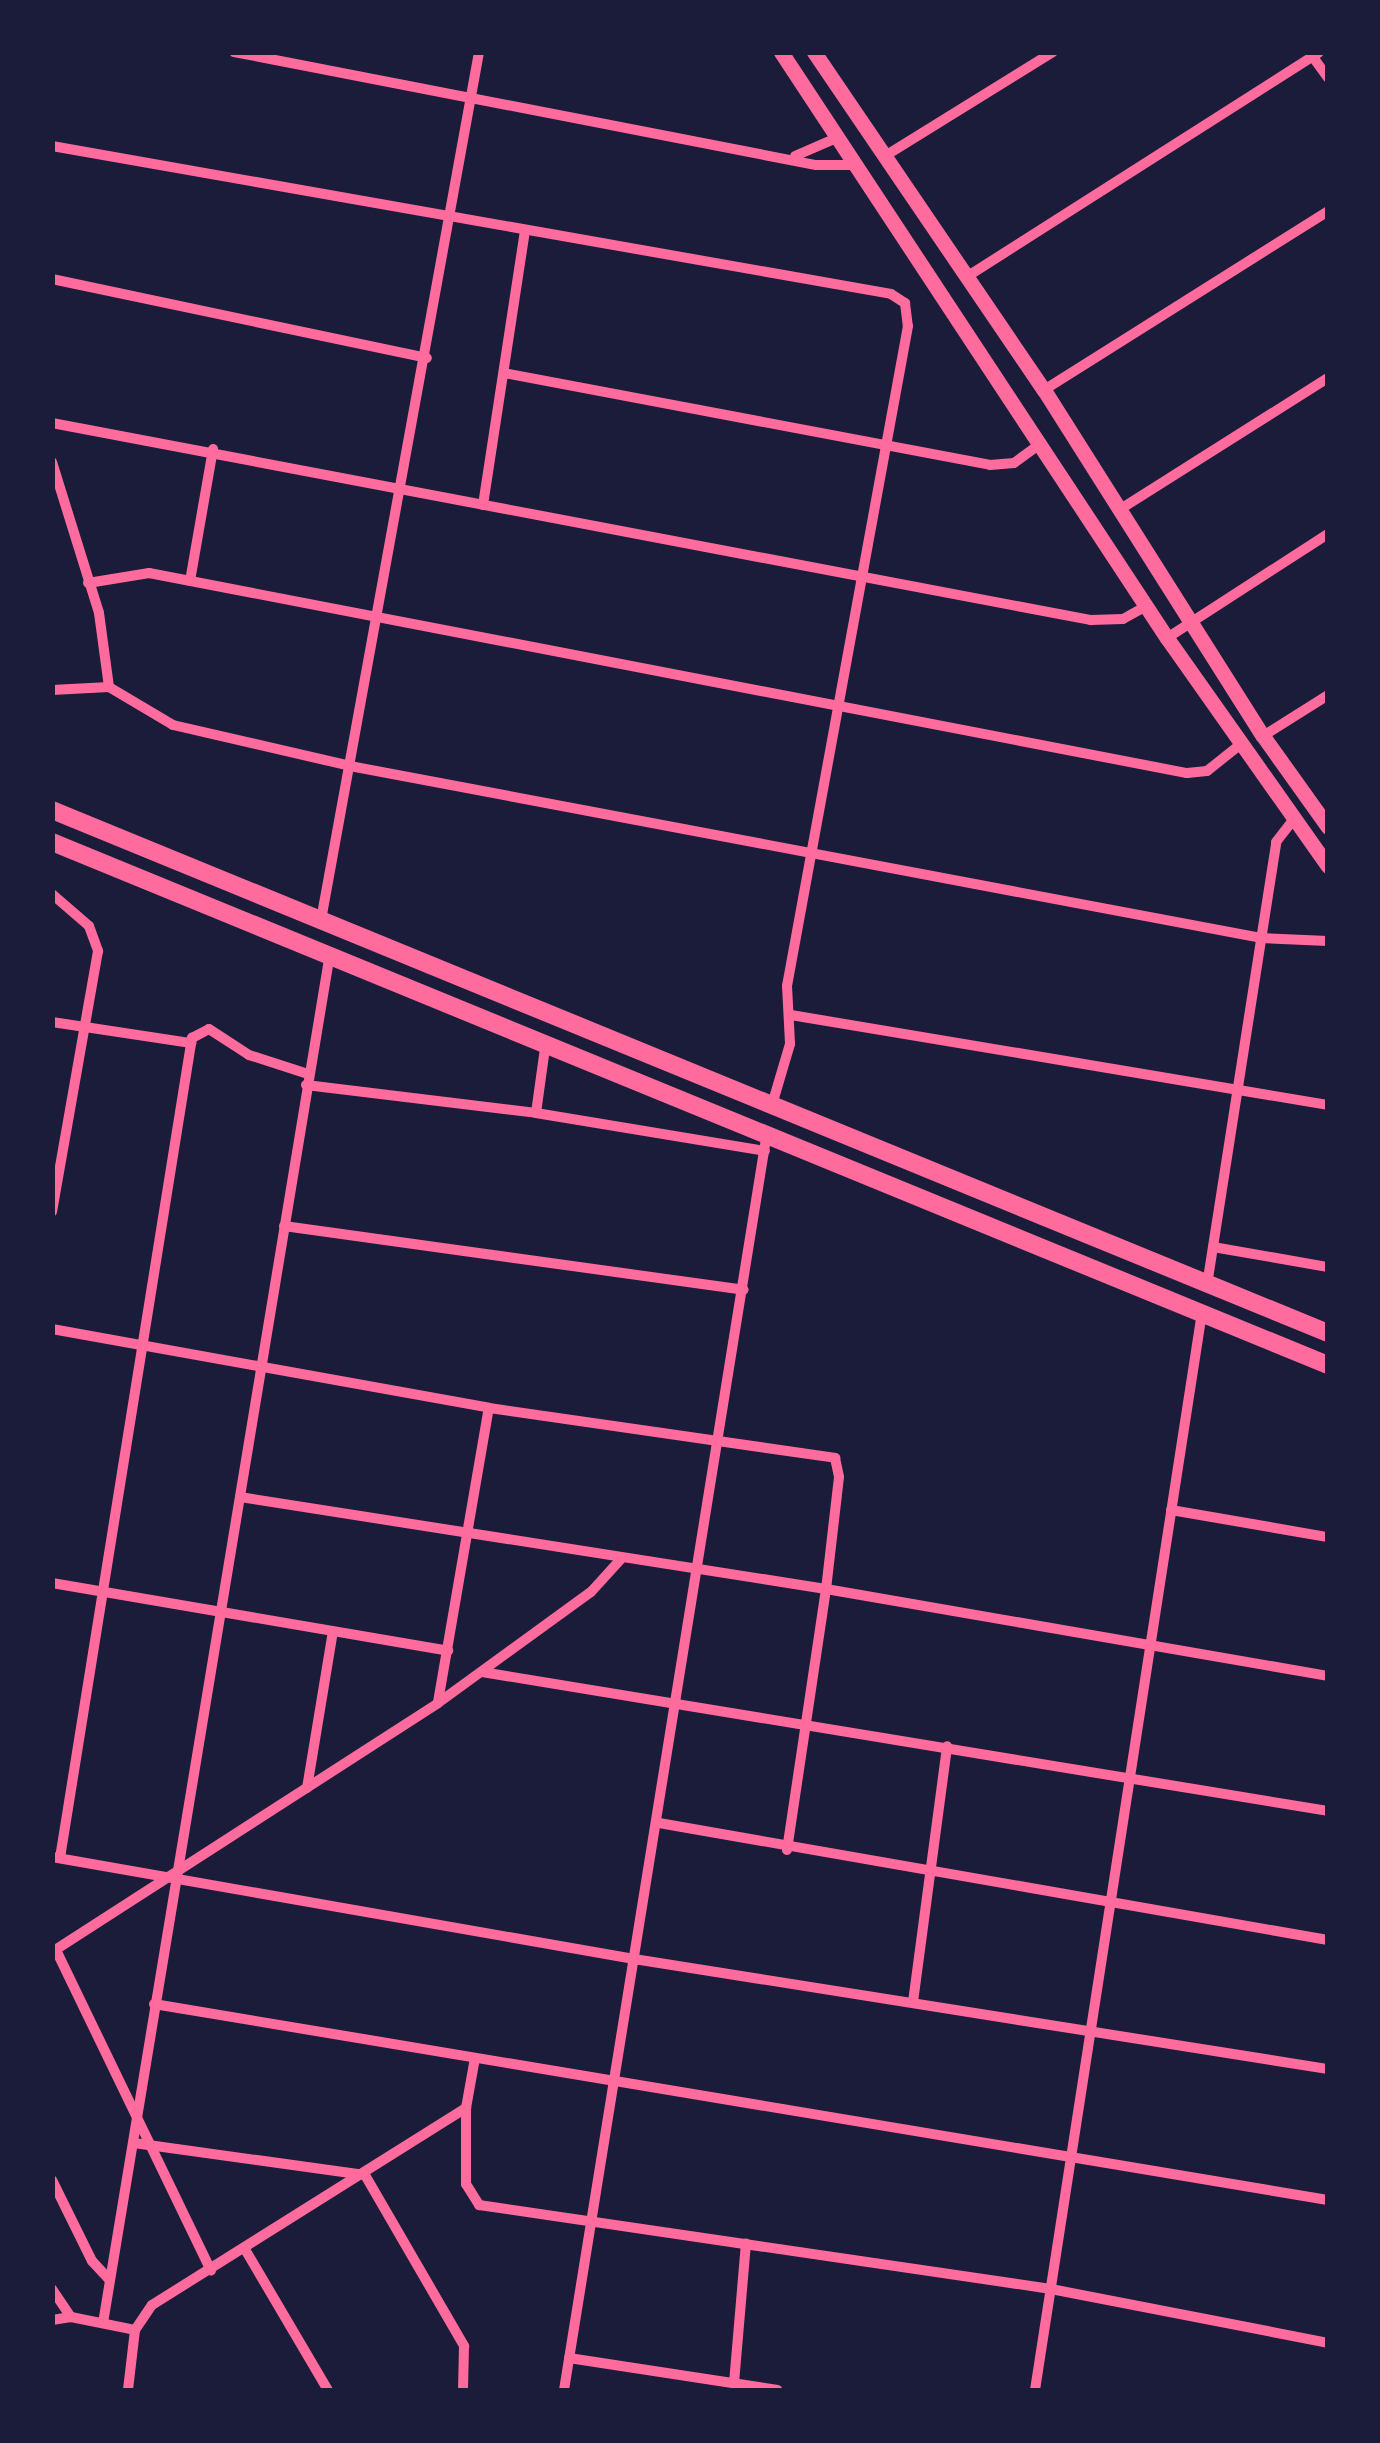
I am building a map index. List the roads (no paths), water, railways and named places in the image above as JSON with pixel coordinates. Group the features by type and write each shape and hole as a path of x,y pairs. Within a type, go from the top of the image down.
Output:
{"main road":[{"path":"781,52 1043,442 1167,638 1328,866"},
{"path":"814,52 1044,390 1190,624 1328,827"},
{"path":"52,810 771,1108 1328,1333"},
{"path":"52,842 766,1144 1202,1312 1328,1365"}],"street":[{"path":"234,52 790,156 816,165 858,165"},
{"path":"321,920 454,217 479,52"},
{"path":"885,156 1053,52"},
{"path":"968,276 1314,54 1328,78"},
{"path":"790,156 821,150 838,137"},
{"path":"52,146 899,297 910,318 787,986 790,1044 771,1108"},
{"path":"1044,390 1328,211"},
{"path":"482,506 525,230"},
{"path":"52,279 427,358"},
{"path":"504,373 1002,466 1043,442"},
{"path":"1120,510 1328,378"},
{"path":"52,423 213,448 482,506 1091,620 1123,619 1146,606"},
{"path":"190,581 213,448"},
{"path":"52,462 88,583 109,687"},
{"path":"1167,638 1328,534"},
{"path":"88,583 134,572 190,581 1187,774 1207,771 1241,744"},
{"path":"52,690 109,687 173,725 350,766 1261,938 1328,941"},
{"path":"1263,736 1328,695"},
{"path":"1206,1285 1276,842 1294,818"},
{"path":"52,894 83,919 97,942 87,1027 52,1212"},
{"path":"103,2323 329,960"},
{"path":"791,1014 1328,1105"},
{"path":"52,1022 192,1043"},
{"path":"564,2390 618,2079 634,1960 766,1144 307,1079 268,1063 210,1029 199,1030 192,1043 56,1857 175,1875 634,1960 1328,2070"},
{"path":"536,1112 544,1048"},
{"path":"284,1226 744,1290"},
{"path":"1213,1247 1328,1267"},
{"path":"1035,2390 1202,1312"},
{"path":"52,1329 490,1408 834,1458 840,1477 787,1850"},
{"path":"438,1703 490,1408"},
{"path":"240,1497 826,1588 1150,1648 1328,1676"},
{"path":"1171,1510 1328,1537"},
{"path":"210,2271 54,1951 438,1703 591,1592 620,1559"},
{"path":"52,1583 448,1650"},
{"path":"308,1788 333,1631"},
{"path":"482,1672 678,1701 1328,1811"},
{"path":"913,2002 927,1873 947,1746"},
{"path":"658,1823 787,1850 1328,1940"},
{"path":"154,2004 1072,2154 1328,2200"},
{"path":"475,2058 466,2108 472,2201 1050,2289 1328,2343"},
{"path":"128,2390 135,2330 152,2306 246,2251 466,2108"},
{"path":"134,2142 366,2175"},
{"path":"366,2175 464,2346 463,2390"},
{"path":"52,2180 92,2261 110,2280"},
{"path":"734,2383 746,2244"},
{"path":"246,2251 328,2390"},
{"path":"52,2289 72,2317"},
{"path":"52,2320 72,2317 135,2330"},
{"path":"569,2358 778,2390"}]}
